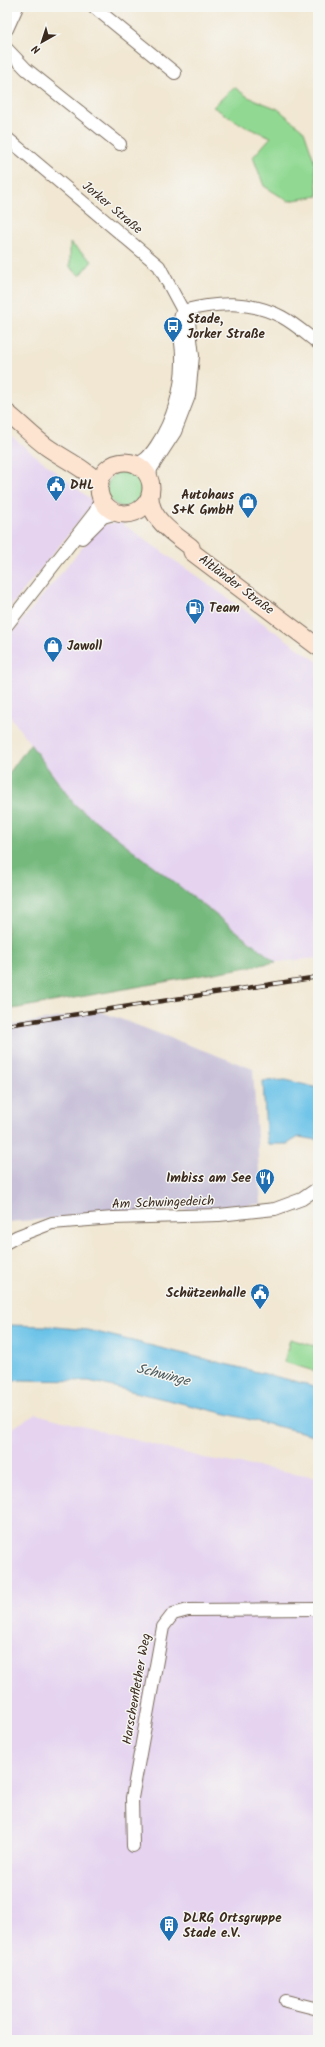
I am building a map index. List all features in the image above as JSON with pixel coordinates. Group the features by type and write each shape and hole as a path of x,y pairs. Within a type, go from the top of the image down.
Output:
{"main road":[{"path":"8,414 83,461 96,467 108,469"},
{"path":"8,414 28,433 68,462 90,475 108,508 125,513 144,507 150,497 150,479 142,469 132,464 120,463 108,469 102,476 100,491"},
{"name":"Altländer Straße","path":"150,497 151,506 155,513 168,528 191,547 192,552 318,647"},
{"name":"Altländer Straße","path":"125,513 144,517 186,553 192,552"}],"street":[{"path":"7,29 17,7"},
{"path":"94,7 175,73"},
{"path":"7,49 26,69 120,144"},
{"name":"Jorker Straße","path":"7,138 159,266 189,322 193,366 191,390 180,420 168,444 151,469 150,479"},
{"path":"132,464 141,462 147,457 171,420 181,372 182,351 178,323 182,311 205,305 241,303 282,318 318,343"},
{"path":"7,625 96,510 100,491"},
{"path":"56,563 102,519 111,513 125,513"},
{"name":"Am Schwingedeich","path":"7,1242 18,1236 52,1223 113,1218 219,1215 275,1209 302,1199 318,1188"},
{"name":"Harschenflether Weg","path":"133,1846 132,1798 163,1627 173,1614 188,1610 318,1609"},
{"path":"286,2001 318,2009"}],"shaded area":[{"path":"7,433 94,502 7,611"},
{"path":"120,522 318,662 318,958 276,962 74,804 7,712 7,639 101,525"},
{"path":"99,1011 253,1069 261,1204 7,1222 7,1026"},
{"path":"36,1414 204,1458 318,1477 318,2040 7,2040 7,1431"}],"green space":[{"path":"234,87 248,97 278,109 304,131 314,160 318,196 288,201 264,186 253,157 271,137 246,127 213,107"},
{"path":"70,243 92,261 80,276 70,267"},
{"path":"125,471 138,476 143,489 138,502 125,507 112,502 107,489 112,476"},
{"path":"30,744 74,804 276,962 7,1010 7,776"},
{"path":"290,1339 318,1347 318,1356 314,1371 284,1362"}],"water":[{"path":"286,1080 318,1088 318,1140 299,1137 287,1144 268,1144 266,1134 263,1081"},
{"name":"Schwinge","path":"7,1325 46,1326 88,1330 318,1387 318,1436 89,1381 21,1380 7,1382"}],"railway":[{"path":"7,1025 318,977"}],"place":[{"name":"Stade, Jorker Straße","path":"173,343"},
{"name":"DHL","path":"56,502"},
{"name":"Autohaus S+K GmbH","path":"248,519"},
{"name":"Team","path":"195,625"},
{"name":"Jawoll","path":"53,663"},
{"name":"Imbiss am See","path":"265,1195"},
{"name":"Schützenhalle","path":"260,1310"},
{"name":"DLRG Ortsgruppe Stade e.V.","path":"169,1942"}]}
